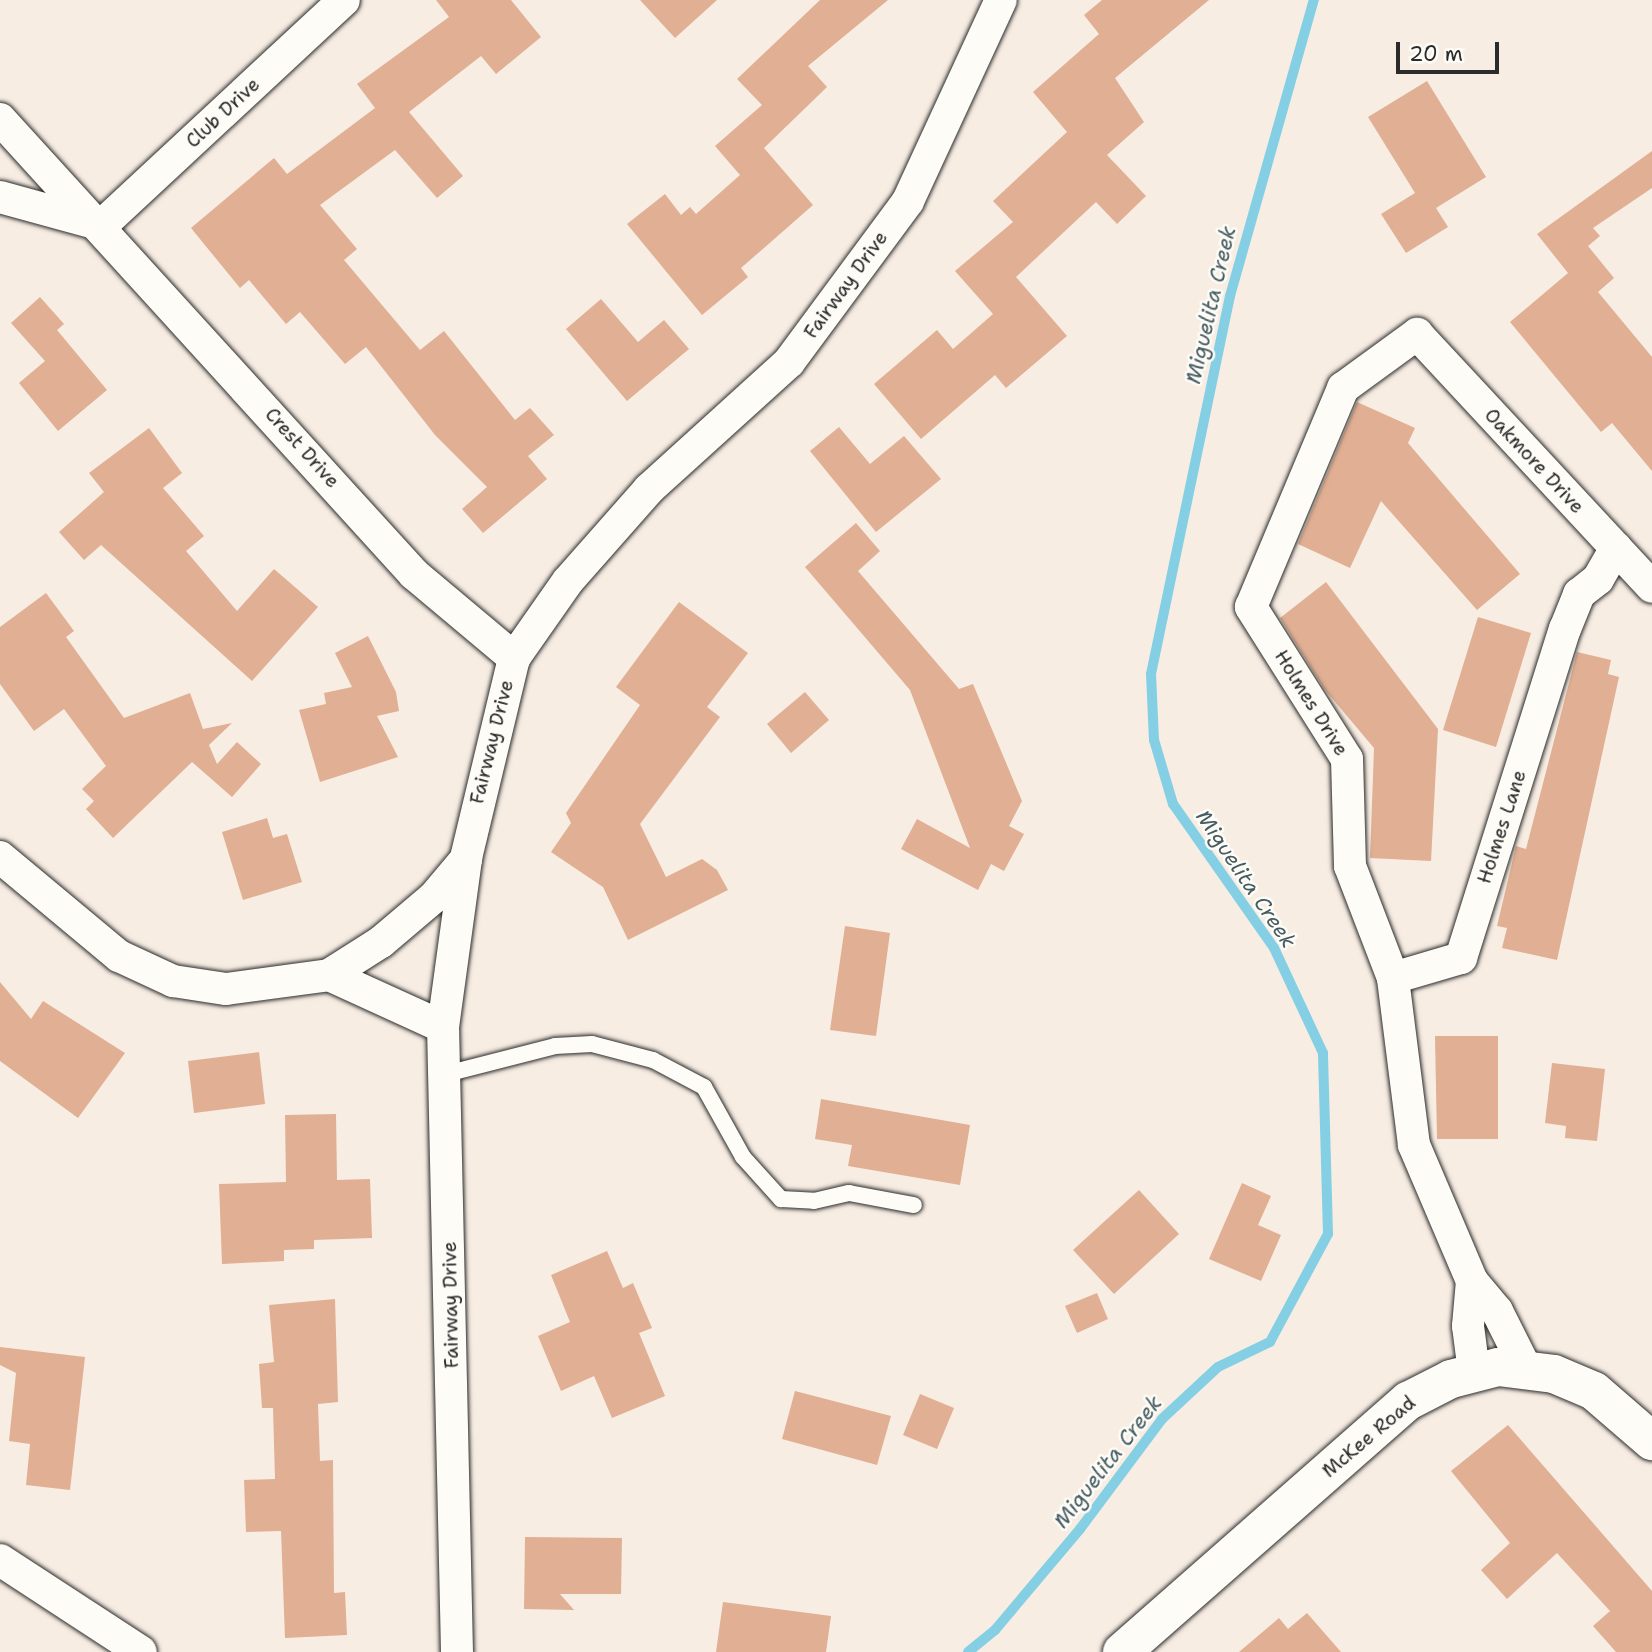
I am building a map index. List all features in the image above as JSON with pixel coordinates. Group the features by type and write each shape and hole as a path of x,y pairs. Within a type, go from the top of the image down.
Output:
{"street":[{"name":"Club Drive","path":"102,225 344,0"},
{"name":"Fairway Drive","path":"457,1652 443,1027 466,858 514,657 568,582 649,489 789,362 908,201 1001,0"},
{"name":"Crest Drive","path":"0,119 102,225 414,574 514,657"},
{"path":"0,197 102,225"},
{"name":"Oakmore Drive","path":"1417,334 1652,587"},
{"name":"Holmes Drive","path":"1417,334 1343,388 1251,607 1347,759 1350,866 1393,978 1414,1145 1472,1281 1497,1311 1525,1367"},
{"name":"Holmes Lane","path":"1393,978 1461,958 1578,594 1598,579 1616,548"},
{"path":"0,857 119,956 173,981 226,989 329,975 382,942 434,897 466,858"},
{"path":"329,975 443,1027"},
{"name":"Holmes Drive","path":"1472,1281 1468,1326 1474,1372"},
{"name":"McKee Road","path":"1122,1652 1408,1401 1474,1372 1525,1367 1594,1391 1652,1441"},
{"path":"0,1560 141,1652"}],"lane":[{"path":"446,1074 555,1046 592,1044 653,1060 704,1087 743,1157 780,1199 814,1202 849,1193 914,1205"}],"building":[{"path":"436,0 511,0 541,37 496,74 481,56 409,112 463,176 437,198 395,150 320,205 357,249 344,260 420,350 444,331 515,420 530,408 554,435 528,456 547,479 483,533 462,509 487,487 435,435 366,347 345,364 300,312 286,324 249,280 240,288 191,228 274,158 287,174 375,108 357,84 449,17"},
{"path":"640,0 717,0 675,38"},
{"path":"820,0 888,0 808,66 827,87 764,148 813,205 741,268 748,277 702,315 627,224 665,194 681,215 690,207 696,214 740,175 715,146 762,105 737,79"},
{"path":"1102,0 1209,0 1115,78 1144,122 1107,155 1146,196 1117,224 1096,202 1016,277 1067,336 1006,388 995,375 921,439 874,384 937,330 953,349 993,314 955,271 1013,222 993,201 1067,132 1033,92 1099,34 1084,15"},
{"path":"1427,81 1486,177 1436,208 1448,227 1406,253 1381,214 1415,193 1368,117"},
{"path":"1652,151 1652,188 1593,228 1600,236 1588,246 1614,278 1598,292 1652,357 1652,471 1612,423 1601,432 1510,322 1568,273 1537,234"},
{"path":"40,297 64,324 57,330 107,390 58,431 19,383 45,361 11,323"},
{"path":"601,299 638,342 664,320 689,349 627,401 566,329"},
{"path":"1357,402 1415,428 1408,443 1520,574 1477,610 1381,501 1350,568 1298,544"},
{"path":"839,427 870,464 904,436 941,479 876,532 810,451"},
{"path":"149,428 182,473 163,488 204,536 186,551 237,611 274,569 318,607 252,681 101,545 84,560 59,532 104,492 89,473"},
{"path":"856,523 880,551 858,571 959,689 973,684 1022,801 1009,826 1024,834 1004,871 991,864 978,890 901,849 917,819 970,848 910,690 805,567"},
{"path":"1326,582 1438,729 1431,861 1370,858 1374,748 1325,690 1280,618"},
{"path":"46,593 74,631 66,637 124,718 190,693 203,729 232,723 209,745 217,764 237,742 261,764 232,797 192,762 113,838 86,809 94,801 82,789 106,766 64,709 34,731 0,684 0,627"},
{"path":"679,602 748,653 707,707 720,717 640,824 666,877 702,859 717,870 728,890 628,940 603,887 551,852 571,823 566,813 640,705 616,687"},
{"path":"1478,617 1531,633 1496,747 1443,730"},
{"path":"368,636 396,692 399,711 377,716 398,757 320,782 299,710 326,704 324,693 352,687 335,653"},
{"path":"1577,652 1611,660 1608,674 1619,677 1557,960 1502,948 1507,928 1497,926 1516,846 1526,849"},
{"path":"805,692 829,720 791,753 767,724"},
{"path":"267,818 273,838 287,834 302,882 243,900 222,832"},
{"path":"845,926 890,933 876,1036 830,1030"},
{"path":"0,982 31,1019 43,1001 125,1053 78,1118 0,1061"},
{"path":"1435,1036 1498,1036 1498,1139 1437,1139"},
{"path":"259,1052 265,1104 194,1113 188,1061"},
{"path":"1552,1063 1605,1069 1597,1141 1565,1138 1566,1126 1545,1123"},
{"path":"821,1099 970,1125 960,1185 848,1166 852,1145 815,1139"},
{"path":"336,1114 337,1180 370,1179 372,1238 314,1240 314,1249 284,1250 284,1261 222,1264 219,1184 286,1182 285,1115"},
{"path":"1242,1183 1271,1196 1258,1225 1281,1235 1261,1281 1209,1259"},
{"path":"1139,1190 1179,1234 1114,1294 1073,1250"},
{"path":"607,1251 623,1288 633,1283 652,1328 639,1333 665,1396 612,1418 594,1376 561,1391 538,1336 570,1322 551,1275"},
{"path":"1097,1293 1108,1319 1077,1333 1065,1306"},
{"path":"335,1299 338,1402 318,1404 320,1461 333,1460 334,1593 345,1592 347,1635 285,1638 281,1531 246,1532 244,1480 275,1479 273,1408 262,1408 259,1364 274,1362 269,1305"},
{"path":"0,1347 85,1357 70,1490 26,1485 30,1444 9,1441 16,1373 0,1365"},
{"path":"795,1391 891,1416 877,1465 782,1439"},
{"path":"920,1394 954,1408 937,1449 903,1435"},
{"path":"1508,1425 1652,1591 1652,1652 1616,1652 1593,1626 1610,1611 1557,1553 1507,1599 1481,1570 1510,1543 1451,1471"},
{"path":"525,1537 622,1538 621,1594 560,1594 574,1610 524,1609"},
{"path":"723,1602 831,1616 826,1652 716,1652"},
{"path":"1307,1613 1341,1652 1239,1652 1279,1618 1288,1629"}],"waterway":[{"name":"Miguelita Creek","path":"968,1652 995,1630 1080,1529 1162,1419 1218,1367 1270,1342 1328,1234 1323,1053 1274,948 1173,804 1154,740 1151,674 1230,296 1314,0"}]}
